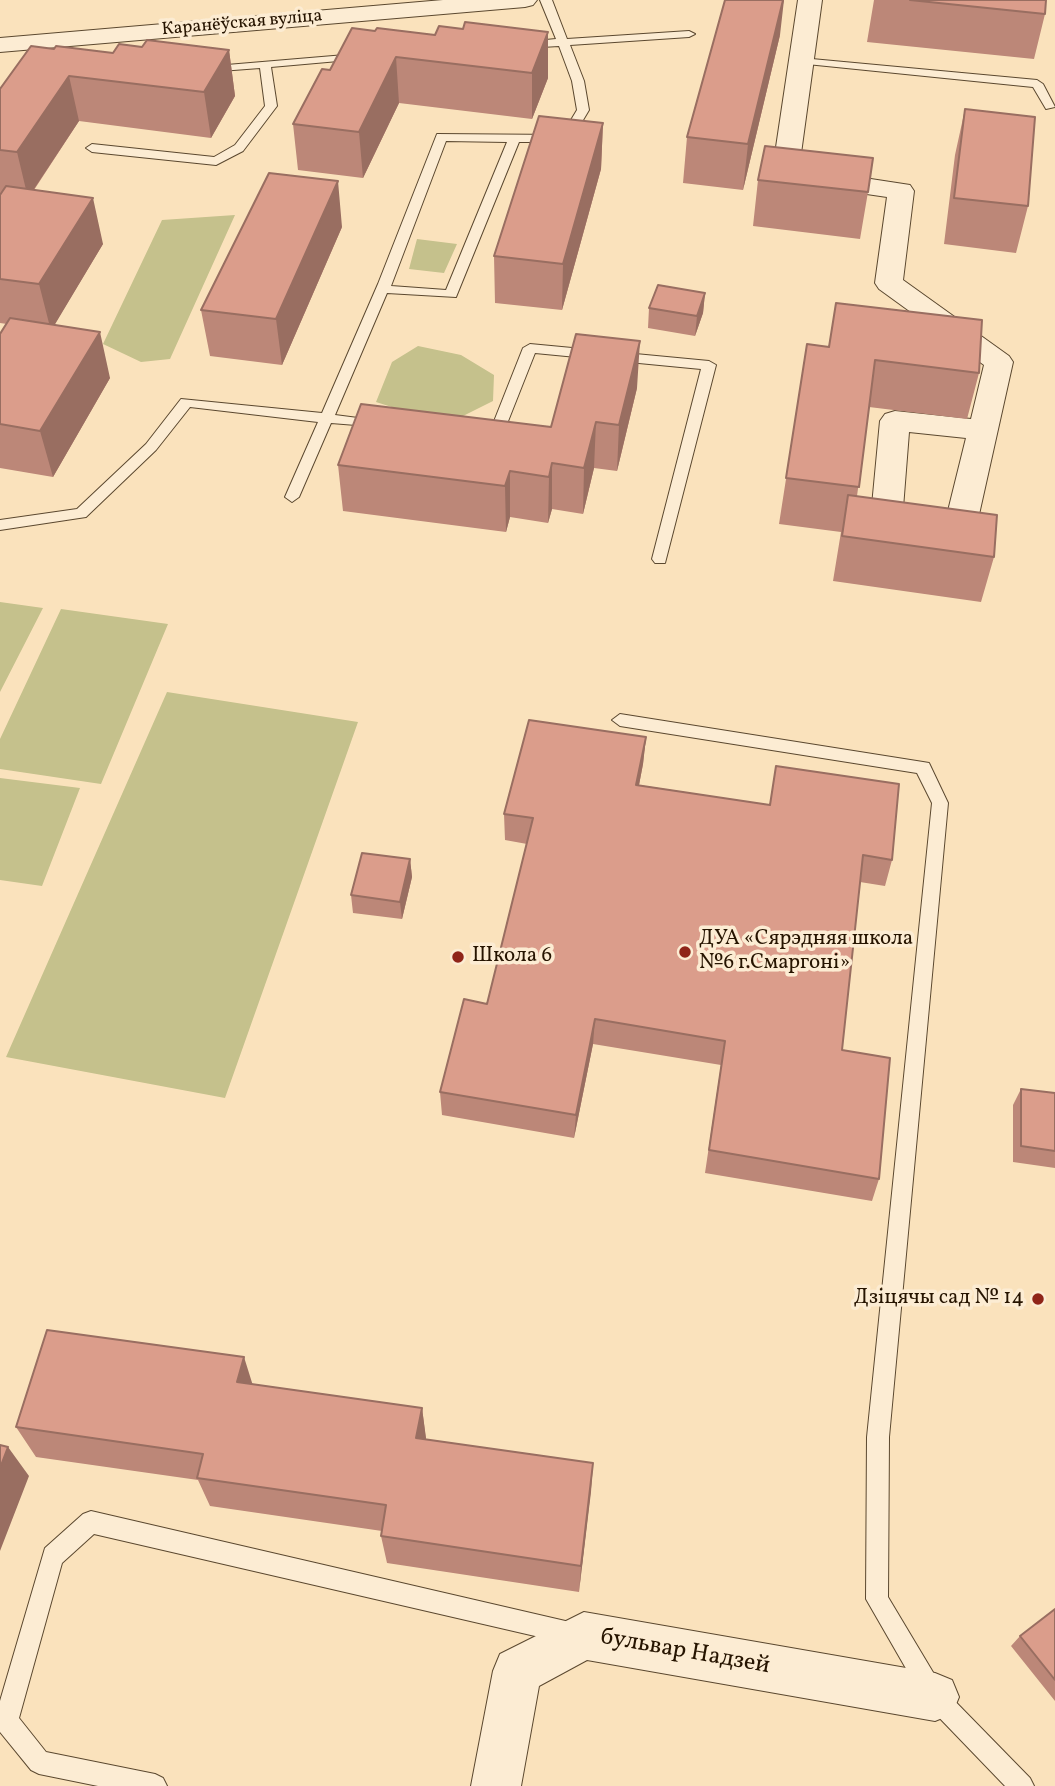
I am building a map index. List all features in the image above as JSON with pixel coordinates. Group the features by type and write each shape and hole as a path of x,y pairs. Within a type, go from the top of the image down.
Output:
{"street":[{"name":"Каранёўская вуліца","path":"0,45 525,0"},
{"path":"810,0 785,174 901,191 889,283 999,362 985,430"},
{"name":"бульвар Надзей","path":"496,1786 517,1671 584,1636 935,1697"}],"lane":[{"path":"292,497 382,289 441,137 566,139 583,110 578,81 546,0"},
{"path":"510,46 689,34"},
{"path":"195,69 374,56"},
{"path":"801,61 1037,84 1050,106"},
{"path":"92,148 216,162 239,148 271,106 265,64"},
{"path":"382,289 451,294 515,138"},
{"path":"483,438 496,439 530,348 709,365 660,559"},
{"path":"0,525 81,513 150,447 186,402 391,426"},
{"path":"620,720 923,768 940,803 878,1437 877,1600 935,1697 1022,1786"},
{"path":"155,1786 39,1762 6,1721 53,1556 91,1522 584,1636"}],"shaded area":[{"path":"235,215 170,359 141,362 103,344 162,220"},
{"path":"417,239 457,244 444,273 409,269"},
{"path":"418,346 461,355 494,375 493,401 463,416 423,417 376,402 392,362"},
{"path":"0,602 43,608 0,692"},
{"path":"61,609 168,624 101,784 0,769 0,739"},
{"path":"167,692 358,722 225,1098 6,1057"},
{"path":"0,778 80,788 42,886 0,880"}],"building":[{"path":"725,0 783,0 748,144 687,137"},
{"path":"910,0 1046,0 1045,14"},
{"path":"465,22 548,32 532,73 396,57 359,132 293,124 322,69 330,70 352,28 375,31 377,28 435,35 439,26 463,29"},
{"path":"147,40 229,50 204,92 69,76 17,152 0,150 0,89 31,46 54,49 56,46 113,53 119,44 142,47"},
{"path":"965,109 1035,117 1028,206 954,198"},
{"path":"539,116 603,123 563,264 494,256"},
{"path":"765,146 873,158 868,192 758,180"},
{"path":"269,173 338,181 276,319 201,310"},
{"path":"6,186 93,198 39,284 0,279 0,195"},
{"path":"658,285 705,293 697,316 649,308"},
{"path":"836,303 982,320 979,373 875,360 859,487 786,478 807,344 829,347"},
{"path":"10,318 100,332 40,431 0,424 0,334"},
{"path":"576,334 640,341 619,425 596,422 584,468 552,463 549,477 510,471 505,486 338,465 361,404 551,427"},
{"path":"848,495 997,515 994,557 842,536"},
{"path":"529,720 646,737 636,785 770,805 776,766 899,784 892,860 863,855 842,1050 890,1058 879,1179 709,1150 725,1041 595,1019 576,1115 440,1092 464,999 487,1004 533,818 504,814"},
{"path":"362,853 410,859 400,902 351,895"},
{"path":"1021,1089 1055,1093 1055,1151 1021,1146"},
{"path":"47,1330 244,1357 237,1382 422,1408 416,1438 593,1463 581,1566 381,1536 386,1505 197,1478 203,1454 16,1427"},
{"path":"0,1445 8,1447 0,1468"},
{"path":"1055,1609 1055,1680 1020,1636"}],"place":[{"name":"ДУА «Сярэдняя школа №6 г.Смаргоні»","path":"685,952"},
{"name":"Школа 6","path":"458,957"},
{"name":"Дзіцячы сад № 14","path":"1038,1299"}]}
